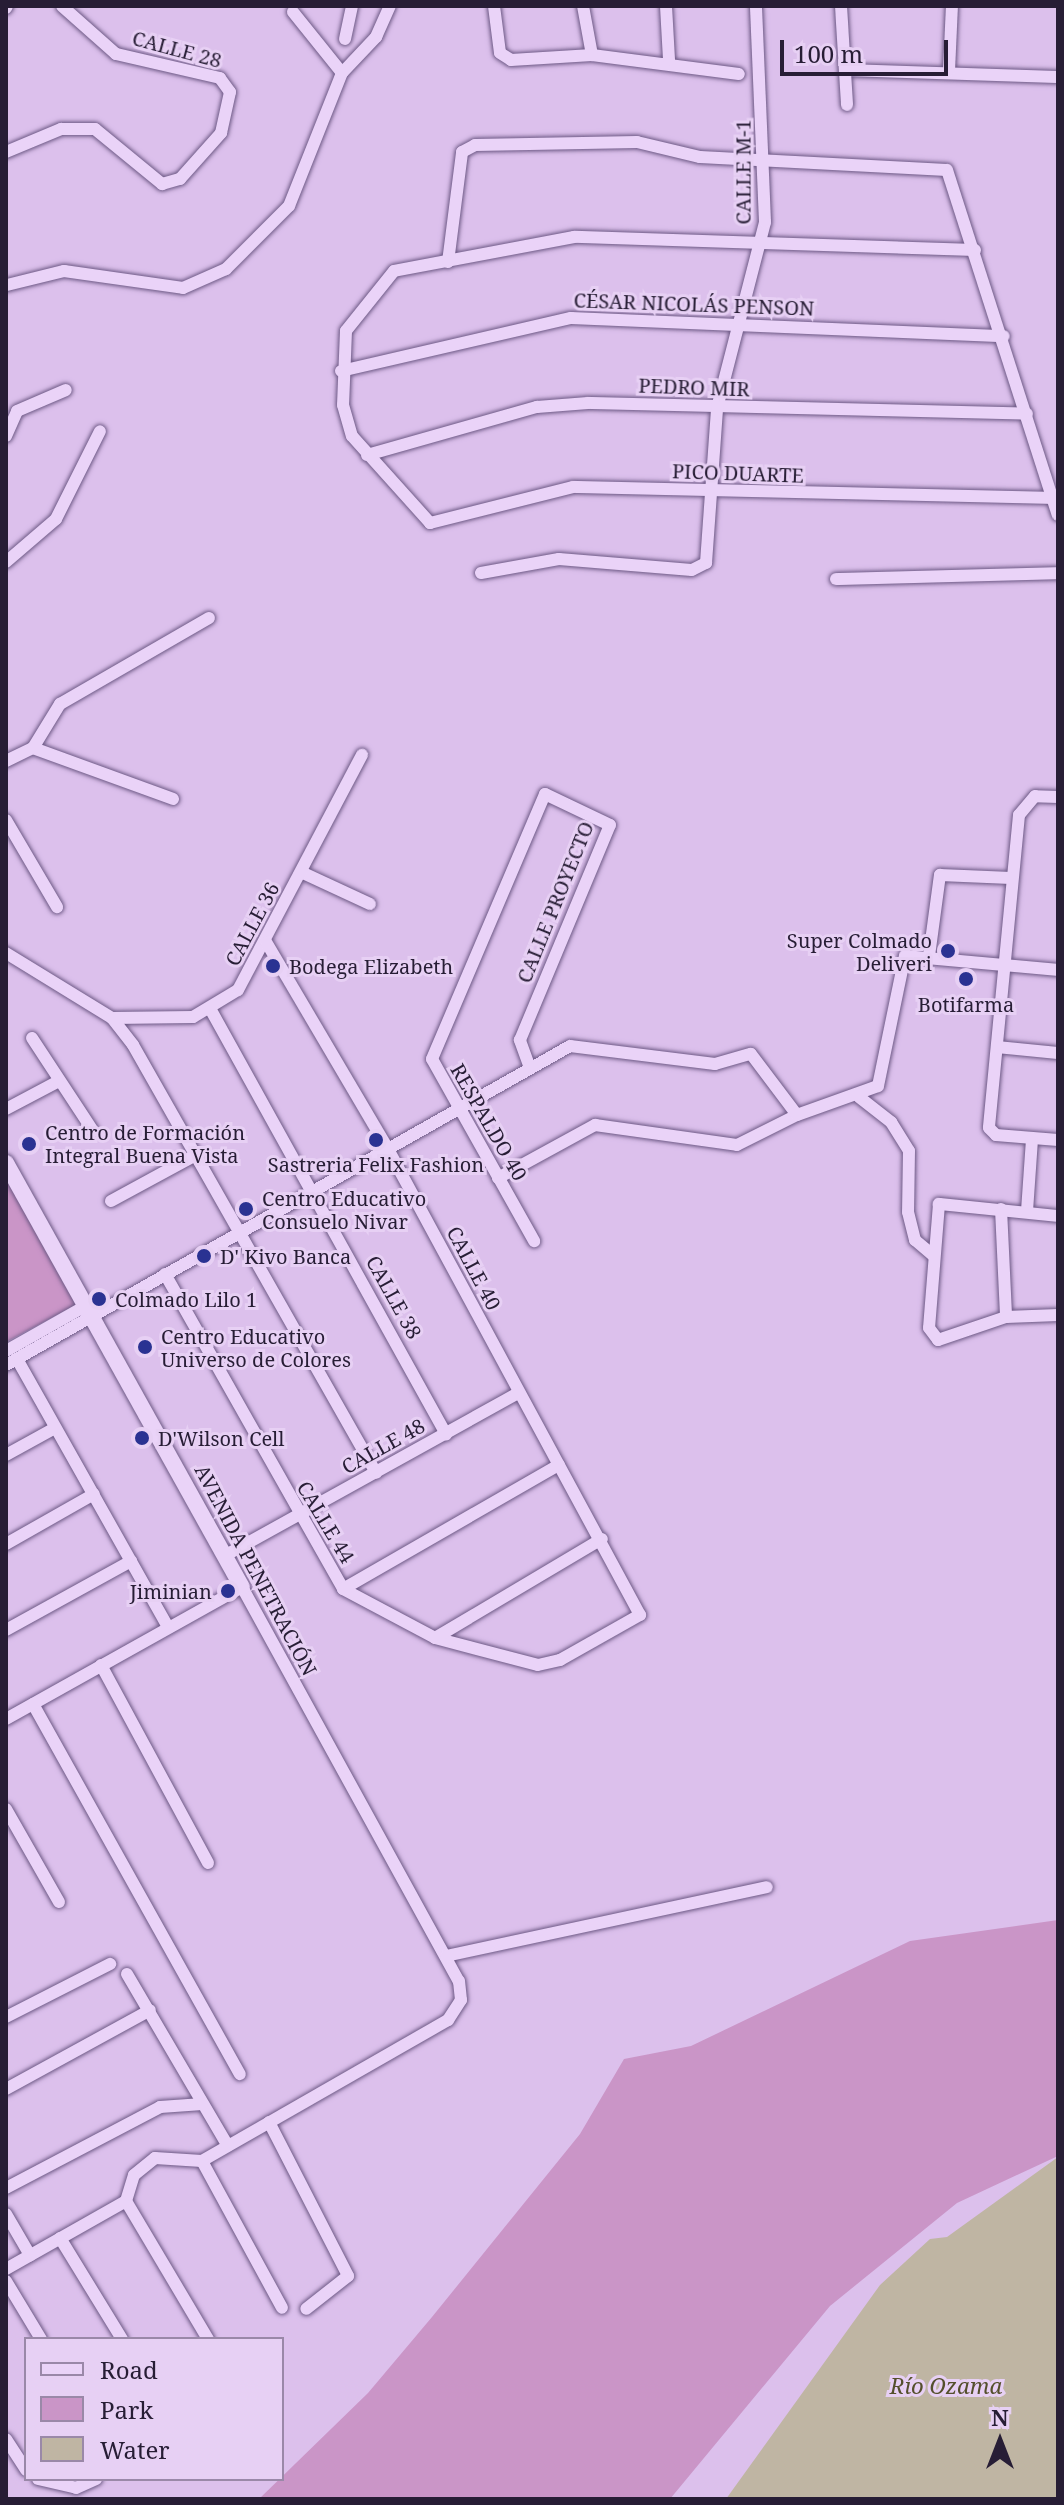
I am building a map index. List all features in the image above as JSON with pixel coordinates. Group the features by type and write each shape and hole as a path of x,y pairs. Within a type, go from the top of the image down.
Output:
{"street":[{"name":"CALLE 28","path":"6,152 61,129 95,129 162,184 180,179 221,133 230,92 220,78 116,54 62,6"},
{"path":"345,39 352,6"},
{"path":"7,285 64,271 153,287 202,285 252,247 289,206 342,73 376,37 390,6"},
{"path":"494,6 500,53 511,60 592,55 669,60 739,74"},
{"path":"583,6 592,55"},
{"path":"666,6 669,60"},
{"name":"CALLE M-1","path":"481,573 559,559 701,568 715,494 717,408 737,325 762,243 764,158 756,6"},
{"path":"841,6 847,105"},
{"path":"949,71 952,6"},
{"path":"293,12 342,73"},
{"path":"845,70 949,71 1058,77"},
{"path":"448,262 462,152 475,145 637,142 700,157 947,170 1004,336 1050,498 1058,515"},
{"path":"367,455 352,436 341,371 346,331 388,275 574,237 975,250"},
{"name":"CÉSAR NICOLÁS PENSON","path":"341,371 571,318 1004,336"},
{"path":"6,436 17,411 66,390"},
{"name":"PEDRO MIR","path":"367,455 537,407 1027,414"},
{"path":"6,562 56,519 100,431"},
{"name":"PICO DUARTE","path":"367,455 430,523 573,487 715,494 1050,498"},
{"path":"836,579 1058,573"},
{"path":"6,761 33,748 60,704 209,618"},
{"path":"33,748 173,799"},
{"name":"CALLE 36","path":"212,1012 238,990 362,755"},
{"path":"1058,797 1035,796 1025,805 1011,878 989,1128 1032,1139 1058,1140"},
{"name":"CALLE PROYECTO","path":"530,1068 520,1040 610,825 538,797"},
{"name":"RESPALDO 40","path":"534,1241 460,1111 432,1051 538,797"},
{"path":"6,820 57,907"},
{"path":"301,872 370,904"},
{"path":"929,956 940,875 1011,878"},
{"name":"CALLE 40","path":"266,942 388,1149 518,1393 602,1539 640,1615"},
{"path":"6,953 112,1018 376,1473"},
{"path":"498,1178 595,1125 737,1145 797,1115 859,1097 882,1080 899,961 929,956 1058,970"},
{"path":"112,1018 212,1012"},
{"name":"CALLE 38","path":"212,1012 446,1434"},
{"path":"32,1038 57,1082 78,1099 93,1131"},
{"path":"168,1627 94,1494 10,1358 92,1309 165,1274 236,1232 460,1111 530,1068 583,1044 715,1064 751,1054 797,1115"},
{"path":"997,1047 1058,1053"},
{"path":"6,1109 57,1082"},
{"path":"859,1097 891,1122 909,1151 908,1212 915,1240 933,1255"},
{"path":"1027,1211 1032,1139"},
{"path":"111,1201 194,1156"},
{"name":"AVENIDA PENETRACIÓN","path":"6,1163 92,1309 446,1956 461,2000 448,2020 269,2122"},
{"path":"1058,1216 939,1204 933,1255 931,1336 971,1333 1006,1317 1058,1315"},
{"path":"1001,1209 1006,1317"},
{"name":"CALLE 44","path":"165,1274 298,1517 343,1589 435,1638 538,1665 560,1660 640,1615"},
{"name":"CALLE 48","path":"226,1555 518,1393"},
{"path":"6,1455 55,1428"},
{"path":"343,1589 559,1465"},
{"path":"6,1544 94,1494"},
{"path":"435,1638 602,1539"},
{"path":"6,1630 131,1561"},
{"path":"6,1719 242,1587"},
{"path":"101,1665 208,1863"},
{"path":"33,1704 240,2074"},
{"path":"6,1809 59,1902"},
{"path":"446,1956 767,1887"},
{"path":"6,2017 110,1964"},
{"path":"127,1974 150,2010 199,2104 228,2146"},
{"path":"6,2089 150,2010"},
{"path":"6,2188 160,2107 199,2104"},
{"path":"6,2269 126,2201 134,2175 155,2158 202,2161 269,2122 348,2276 306,2309"},
{"path":"202,2161 282,2308"},
{"path":"126,2201 207,2337"},
{"path":"6,2214 30,2255"},
{"path":"60,2238 121,2337"},
{"path":"6,2281 40,2337"},
{"path":"6,2439 24,2467"},
{"path":"46,2481 76,2488 92,2481"}],"green space":[{"path":"6,1173 79,1303 6,1342"},
{"path":"1058,1920 1058,2156 957,2203 830,2306 670,2499 259,2499 278,2481 284,2481 284,2475 368,2393 432,2317 580,2134 624,2059 691,2046 910,1941"}],"water":[{"name":"Río Ozama","path":"1058,2157 1058,2499 726,2499 880,2285 930,2239 947,2237"}],"place":[{"name":"Super Colmado Deliveri","path":"948,951"},
{"name":"Bodega Elizabeth","path":"273,966"},
{"name":"Botifarma","path":"966,979"},
{"name":"Sastreria Felix Fashion","path":"376,1140"},
{"name":"Centro de Formación Integral Buena Vista","path":"29,1144"},
{"name":"Centro Educativo Consuelo Nivar","path":"246,1209"},
{"name":"D' Kivo Banca","path":"204,1256"},
{"name":"Colmado Lilo 1","path":"99,1299"},
{"name":"Centro Educativo Universo de Colores","path":"145,1347"},
{"name":"D'Wilson Cell","path":"142,1438"},
{"name":"Jiminian","path":"228,1591"}]}
